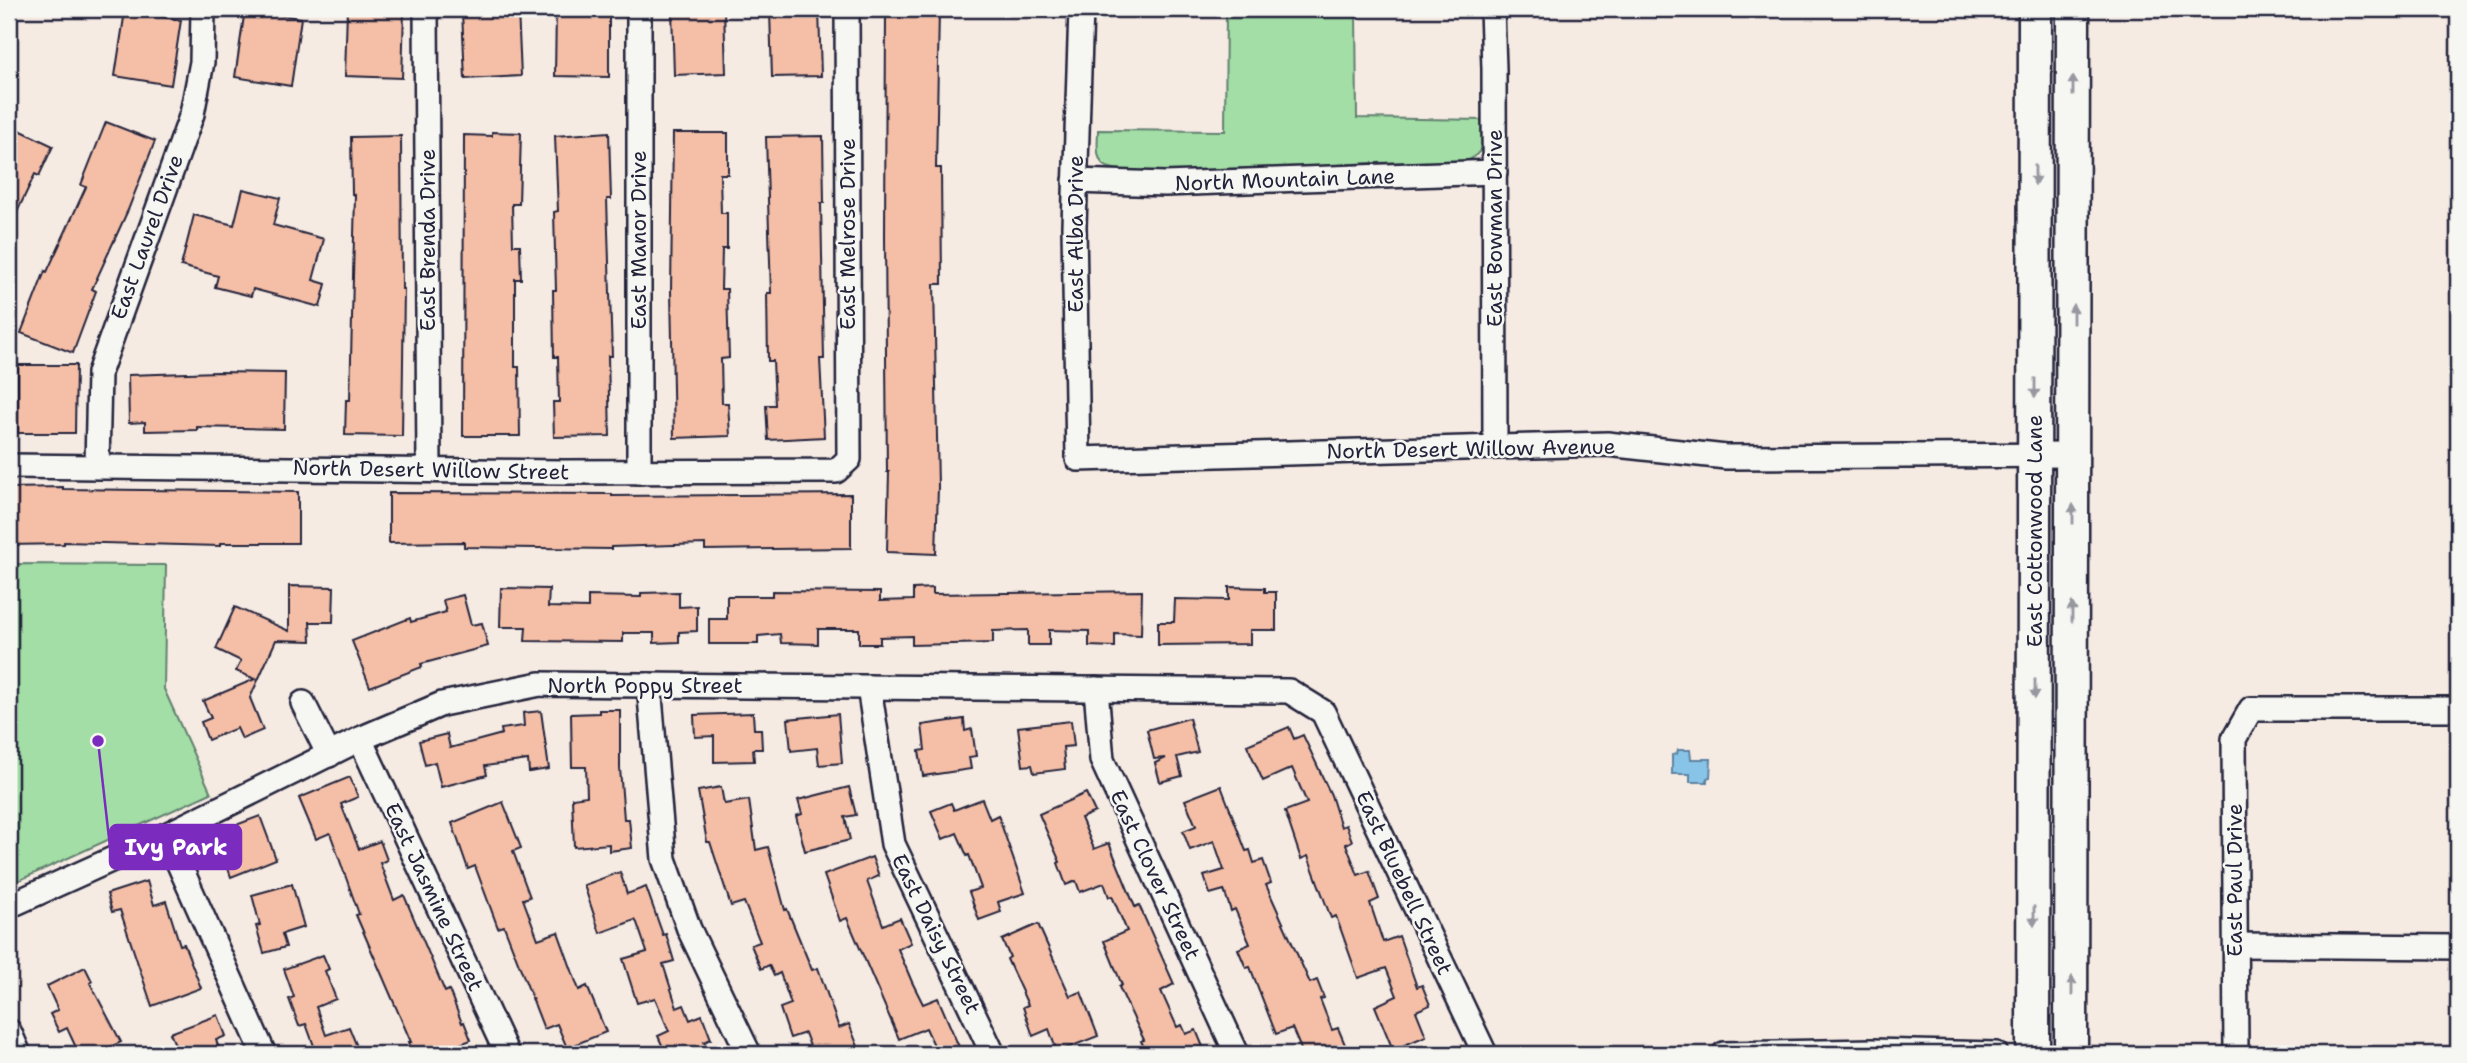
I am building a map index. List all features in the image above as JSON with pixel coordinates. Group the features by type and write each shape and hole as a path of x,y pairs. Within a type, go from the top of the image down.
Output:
{"main road":[{"name":"East Cottonwood Lane","path":"2034,1054 2035,9"},
{"name":"East Cottonwood Lane","path":"2071,1054 2074,9"}],"street":[{"name":"East Laurel Drive","path":"97,466 99,373 192,114 202,62 203,9"},
{"name":"East Brenda Drive","path":"426,9 429,470"},
{"name":"East Manor Drive","path":"639,9 639,472"},
{"name":"East Melrose Drive","path":"847,9 849,459"},
{"name":"East Alba Drive","path":"1078,458 1075,181 1080,9"},
{"name":"East Bowman Drive","path":"1492,9 1496,447"},
{"name":"North Mountain Lane","path":"1075,181 1165,184 1494,172"},
{"name":"North Desert Willow Avenue","path":"1078,458 1607,444 1726,457 2073,455"},
{"name":"North Desert Willow Street","path":"9,466 639,472 835,471 849,459"},
{"name":"North Poppy Street","path":"9,906 166,835 360,739 442,704 540,684 1289,691 1323,712"},
{"path":"649,685 664,859 689,929 749,1054"},
{"name":"East Daisy Street","path":"869,687 893,844 993,1054"},
{"name":"East Clover Street","path":"1096,689 1102,760 1237,1054"},
{"path":"303,703 328,755"},
{"name":"East Paul Drive","path":"2236,1054 2235,739 2251,709 2458,709"},
{"name":"East Bluebell Street","path":"1323,712 1485,1054"},
{"name":"East Jasmine Street","path":"360,739 507,1054"},
{"path":"166,835 264,1054"},
{"path":"2236,945 2458,947"},
{"path":"9,1031 19,1054"},
{"path":"1724,1054 1872,1051 1996,1054"}],"green space":[{"path":"1226,9 1356,9 1357,118 1483,120 1480,150 1465,162 1375,163 1187,172 1119,170 1104,165 1098,153 1098,130 1225,131"},
{"path":"9,564 166,565 164,689 211,793 9,885"}],"water":[{"path":"1678,750 1690,750 1691,759 1711,759 1707,782 1690,782 1690,774 1672,774 1672,755 1677,754"}],"building":[{"path":"245,9 301,18 291,86 235,77"},
{"path":"347,9 404,11 402,78 345,76"},
{"path":"518,9 521,76 465,79 462,11"},
{"path":"556,9 609,9 609,77 555,76"},
{"path":"724,9 726,73 674,75 672,10"},
{"path":"819,9 821,76 772,77 770,11"},
{"path":"125,11 181,20 171,85 115,76"},
{"path":"886,11 939,11 936,168 941,168 942,284 934,284 938,487 936,554 887,552 889,472 885,237"},
{"path":"106,122 155,141 128,210 92,289 96,291 73,353 21,333 45,271 47,272 86,187 81,185"},
{"path":"9,125 53,146 39,176 35,174 9,229"},
{"path":"492,132 521,133 519,204 512,204 513,245 520,245 521,279 515,279 515,367 519,367 520,436 463,436 464,135 492,136"},
{"path":"609,132 611,199 607,199 612,356 608,356 610,436 554,437 553,402 559,402 558,357 554,357 554,212 558,211 555,136"},
{"path":"673,133 728,133 728,174 720,174 721,213 727,213 727,249 722,249 721,289 727,289 729,358 721,359 722,403 728,403 730,436 674,438 671,291"},
{"path":"401,136 404,289 402,436 345,435 346,400 350,400 355,195 352,194 351,137"},
{"path":"823,136 824,203 821,203 824,359 820,359 824,437 768,440 766,405 775,405 773,361 768,361 767,293 771,293 766,137"},
{"path":"243,189 280,198 273,225 324,239 313,280 326,284 320,307 253,289 251,296 215,287 218,276 181,266 194,215 234,225"},
{"path":"18,365 76,365 75,433 18,433"},
{"path":"285,373 284,429 197,427 197,430 145,431 145,422 129,423 128,375"},
{"path":"9,488 298,492 298,543 220,543 220,546 64,542 9,545"},
{"path":"389,493 612,496 851,494 851,548 705,550 705,544 611,549 464,547 464,542 389,543"},
{"path":"289,586 334,587 333,622 310,622 311,641 276,640 250,698 263,730 242,739 237,728 208,740 201,722 211,718 203,701 255,679 236,671 241,661 216,649 235,607 289,631"},
{"path":"1229,587 1265,588 1265,592 1276,592 1276,630 1250,630 1250,644 1158,645 1158,622 1174,622 1175,599 1229,600"},
{"path":"501,588 549,589 548,607 588,608 588,596 641,597 641,593 679,592 679,607 697,606 697,631 679,632 679,642 654,643 654,633 623,633 623,642 525,641 526,627 500,627"},
{"path":"933,588 933,594 1142,591 1141,635 1115,634 1115,647 1089,646 1089,631 1049,630 1049,645 1028,645 1028,630 993,631 993,643 912,645 912,636 880,637 880,644 859,644 859,629 818,629 818,644 781,643 780,634 758,636 758,644 709,644 709,619 727,619 727,596 772,596 772,591 880,592 880,601 913,600 913,589"},
{"path":"463,595 471,625 482,623 488,646 421,664 422,667 370,687 352,641 410,618 411,622 446,612 443,600"},
{"path":"599,710 620,710 620,768 624,819 629,819 632,848 609,851 609,844 574,847 572,798 587,796 586,767 572,767 571,714 599,713"},
{"path":"541,711 549,769 529,772 528,760 485,766 487,775 441,787 435,762 425,765 419,741 447,734 450,748 502,734 501,729 524,726 523,713"},
{"path":"753,713 754,729 761,729 762,749 753,749 754,761 714,762 714,736 695,737 694,715"},
{"path":"838,714 842,763 819,765 817,748 791,751 788,719"},
{"path":"1189,718 1198,752 1177,757 1182,776 1160,782 1155,763 1166,758 1154,759 1147,730"},
{"path":"964,719 965,731 972,729 976,756 969,757 971,769 923,776 919,751 925,750 922,725"},
{"path":"1071,721 1074,746 1063,747 1065,769 1034,773 1032,765 1023,766 1018,727"},
{"path":"1289,727 1294,739 1303,735 1331,795 1341,827 1346,825 1352,841 1346,844 1358,875 1369,871 1379,899 1370,903 1383,942 1399,936 1417,987 1422,985 1430,1005 1416,1011 1426,1036 1393,1050 1375,1006 1397,996 1386,968 1358,978 1336,916 1331,918 1308,856 1301,859 1285,811 1307,803 1292,768 1263,781 1247,745"},
{"path":"350,777 358,797 341,804 359,849 380,841 387,860 380,863 394,900 404,895 445,992 449,990 471,1040 455,1046 458,1054 413,1054 411,1042 356,915 359,914 330,833 316,839 299,798"},
{"path":"1221,786 1246,851 1250,850 1254,863 1263,860 1271,883 1266,885 1310,983 1317,980 1324,998 1320,999 1332,1030 1338,1028 1349,1054 1303,1054 1292,1028 1276,1034 1250,967 1246,968 1238,949 1250,944 1235,909 1231,911 1224,890 1210,894 1204,876 1224,870 1214,841 1190,850 1183,831 1196,826 1185,800"},
{"path":"721,787 724,804 749,800 756,850 768,847 785,910 787,909 812,970 818,968 839,1028 849,1024 861,1054 813,1054 805,1033 790,1038 780,1008 791,1004 780,973 774,976 769,965 761,969 751,945 760,942 744,902 731,906 710,842 707,842 698,791"},
{"path":"849,787 856,815 845,817 850,840 805,851 796,816 802,814 798,800"},
{"path":"1086,793 1095,812 1081,818 1094,849 1109,843 1135,907 1139,905 1174,984 1161,991 1177,1027 1182,1025 1186,1034 1196,1030 1206,1054 1147,1054 1141,1041 1144,1040 1119,987 1122,985 1104,941 1127,931 1112,896 1109,897 1104,883 1080,892 1076,881 1066,885 1058,863 1060,862 1039,814"},
{"path":"982,799 990,819 998,815 1025,893 998,902 1001,912 979,920 969,892 981,888 969,855 967,856 957,833 943,839 931,811 951,803 954,810"},
{"path":"503,802 521,848 513,851 530,897 523,899 538,939 558,932 579,990 587,986 606,1032 567,1048 557,1024 544,1029 504,926 498,928 475,866 468,869 452,823"},
{"path":"260,816 276,859 231,877 225,860 231,858 220,831"},
{"path":"872,857 879,876 867,881 883,925 900,918 911,943 898,949 912,982 923,1004 938,998 962,1054 938,1054 926,1028 899,1039 847,918 840,921 824,875"},
{"path":"620,872 627,894 646,887 674,961 663,964 677,1008 684,1005 690,1020 702,1015 711,1039 704,1042 709,1054 666,1054 658,1036 669,1031 655,998 637,1003 623,959 647,952 635,920 600,933 584,885"},
{"path":"147,881 154,905 166,901 180,945 184,944 201,988 152,1006 120,910 112,912 107,894"},
{"path":"292,884 304,927 282,934 286,947 264,953 256,926 260,925 252,895"},
{"path":"1038,924 1070,996 1081,992 1098,1036 1057,1052 1049,1029 1033,1036 1023,1007 1028,1005 1007,959 1010,957 1002,940"},
{"path":"323,955 329,969 325,971 336,999 316,1007 326,1035 349,1027 360,1054 317,1054 306,1024 299,1026 289,999 294,997 284,969"},
{"path":"85,967 92,981 90,983 121,1042 108,1048 111,1054 79,1054 67,1028 59,1032 50,1014 58,1010 47,986"},
{"path":"218,1015 226,1036 216,1040 221,1054 179,1054 170,1033"}],"place":[{"name":"Ivy Park","path":"98,741"}]}
